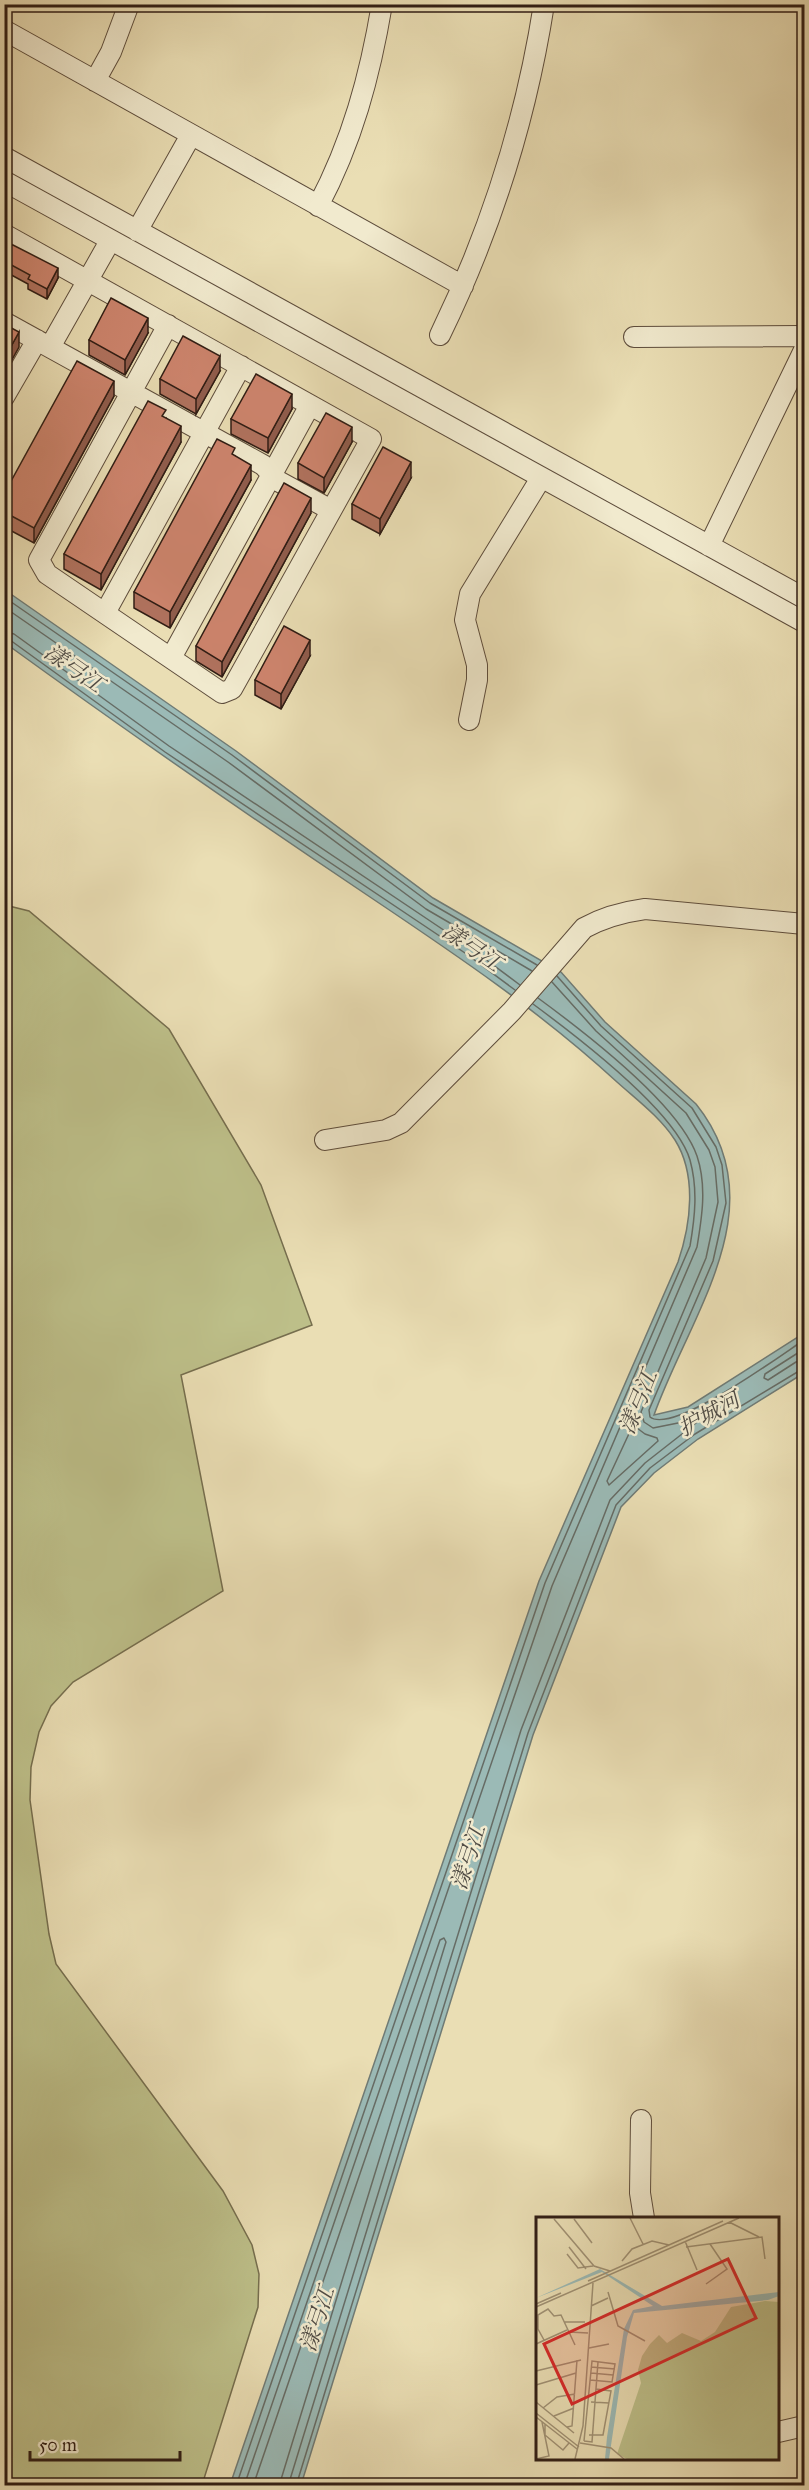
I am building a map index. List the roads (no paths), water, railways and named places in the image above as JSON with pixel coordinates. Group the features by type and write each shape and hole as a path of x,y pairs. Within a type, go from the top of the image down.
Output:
{"street":[{"path":"95,81 111,52 129,4"},
{"path":"318,206 333,178 356,118 372,62 382,4"},
{"path":"440,335 492,215 509,163 523,112 544,4"},
{"path":"4,30 463,286"},
{"path":"137,231 191,135"},
{"path":"4,157 804,598"},
{"path":"4,181 804,622"},
{"path":"4,234 88,280 371,439 232,689 222,693 47,574 39,560 168,325"},
{"path":"4,397 88,280 110,241"},
{"path":"4,322 263,465 278,481 332,510"},
{"path":"634,337 804,336"},
{"path":"709,546 804,350"},
{"path":"105,613 241,366"},
{"path":"171,658 310,405"},
{"path":"469,720 477,680 477,665 465,620 470,594 541,477"},
{"path":"325,1140 386,1130 401,1123 512,1011 584,928 626,911 664,909 804,924"},
{"path":"641,2120 640,2193 644,2217"},
{"path":"779,2432 804,2426"}],"water":[{"path":"5,590 236,751 433,898 561,972 605,1022 696,1104 719,1143 729,1181 728,1221 719,1260 705,1299 654,1415 688,1407 804,1333 804,1373 698,1439 654,1473 621,1507 533,1735 301,2485 230,2485 539,1581 678,1262 689,1216 687,1168 675,1140 662,1124 588,1056 528,1008 465,962 186,772 5,643"}],"water label":[{"name":"漾弓江","path":"74,668"},
{"name":"漾弓江","path":"472,947"},
{"name":"漾弓江","path":"638,1402"},
{"name":"护城河","path":"709,1414"},
{"name":"漾弓江","path":"468,1857"},
{"name":"漾弓江","path":"317,2319"}]}
